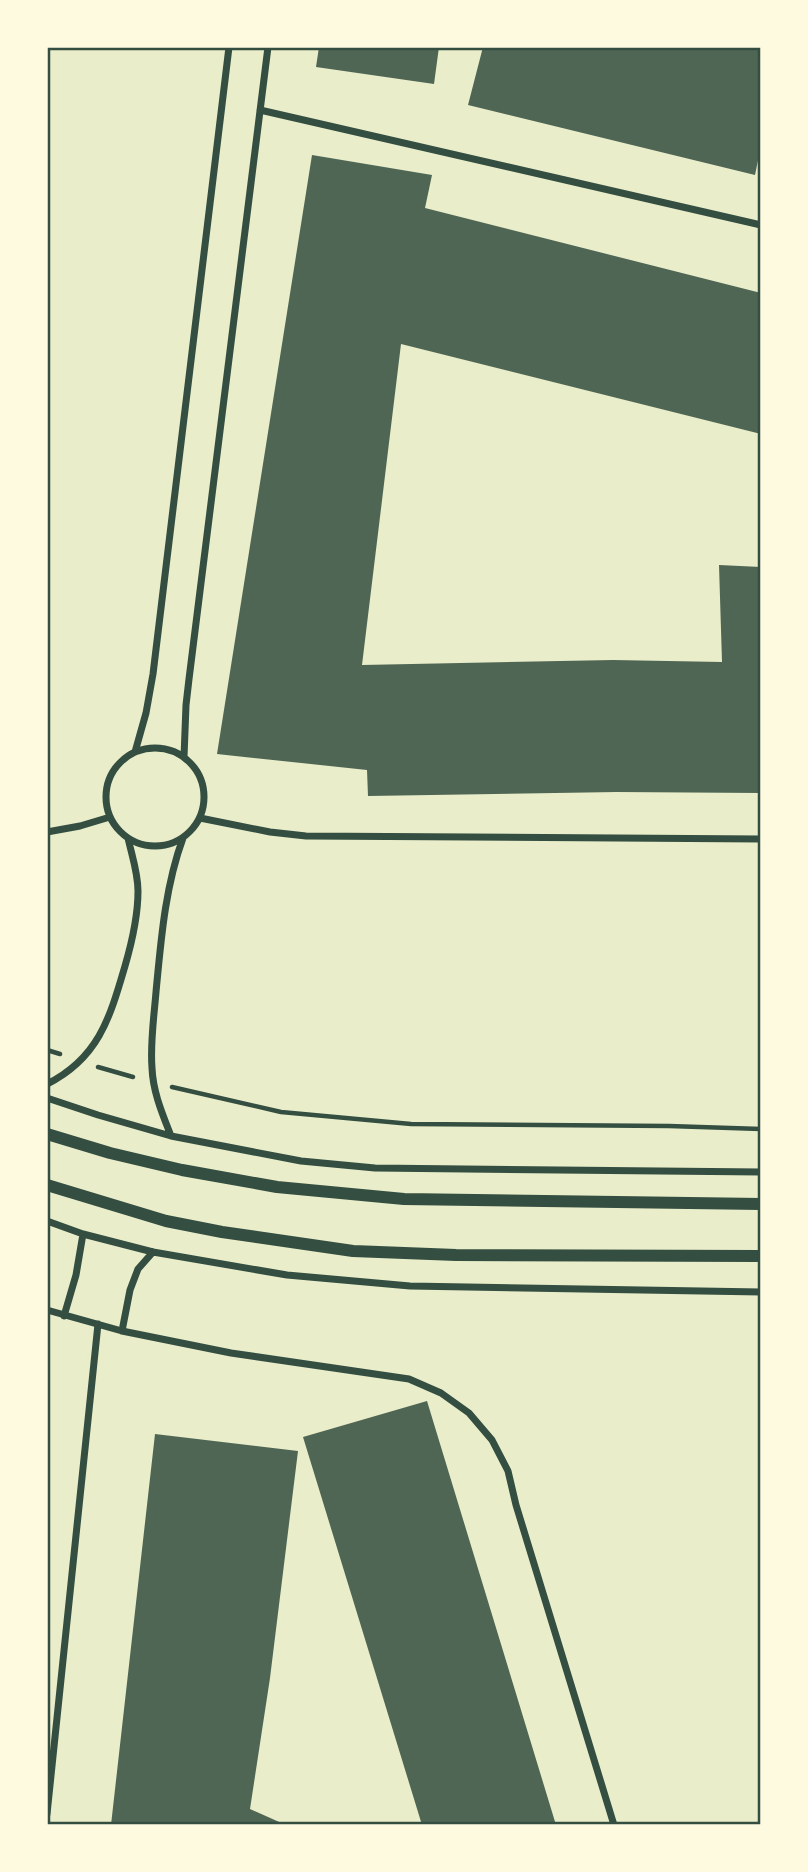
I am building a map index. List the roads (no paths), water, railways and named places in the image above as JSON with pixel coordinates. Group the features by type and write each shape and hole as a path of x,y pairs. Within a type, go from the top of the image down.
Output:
{"street":[{"path":"135,752 153,674 229,47"},
{"path":"184,757 188,679 268,47"},
{"path":"260,110 761,225"},
{"path":"152,748 169,750 184,757 196,769 203,785 204,801 200,818 193,829 183,838 155,846 128,838 110,817 106,802 107,787 113,772 122,760 135,752 152,748"},
{"path":"47,832 110,817"},
{"path":"200,818 306,836 761,839"},
{"path":"47,1084 79,1062 101,1035 111,1013 133,937 138,890 128,838"},
{"path":"171,1136 157,1100 154,1083 153,1025 167,899 183,838"},
{"path":"47,1098 171,1136 301,1161 375,1168 761,1172"},
{"path":"47,1134 181,1170 277,1187 404,1199 761,1204"},
{"path":"47,1185 166,1221 353,1251 456,1255 761,1256"},
{"path":"47,1221 83,1234 153,1252 287,1275 410,1286 761,1292"},
{"path":"64,1316 76,1275 83,1234"},
{"path":"122,1331 130,1290 138,1269 153,1252"},
{"path":"47,1310 122,1331 231,1353 409,1379 441,1393 469,1413 492,1440 508,1471 614,1825"},
{"path":"47,1814 98,1324"}]}
